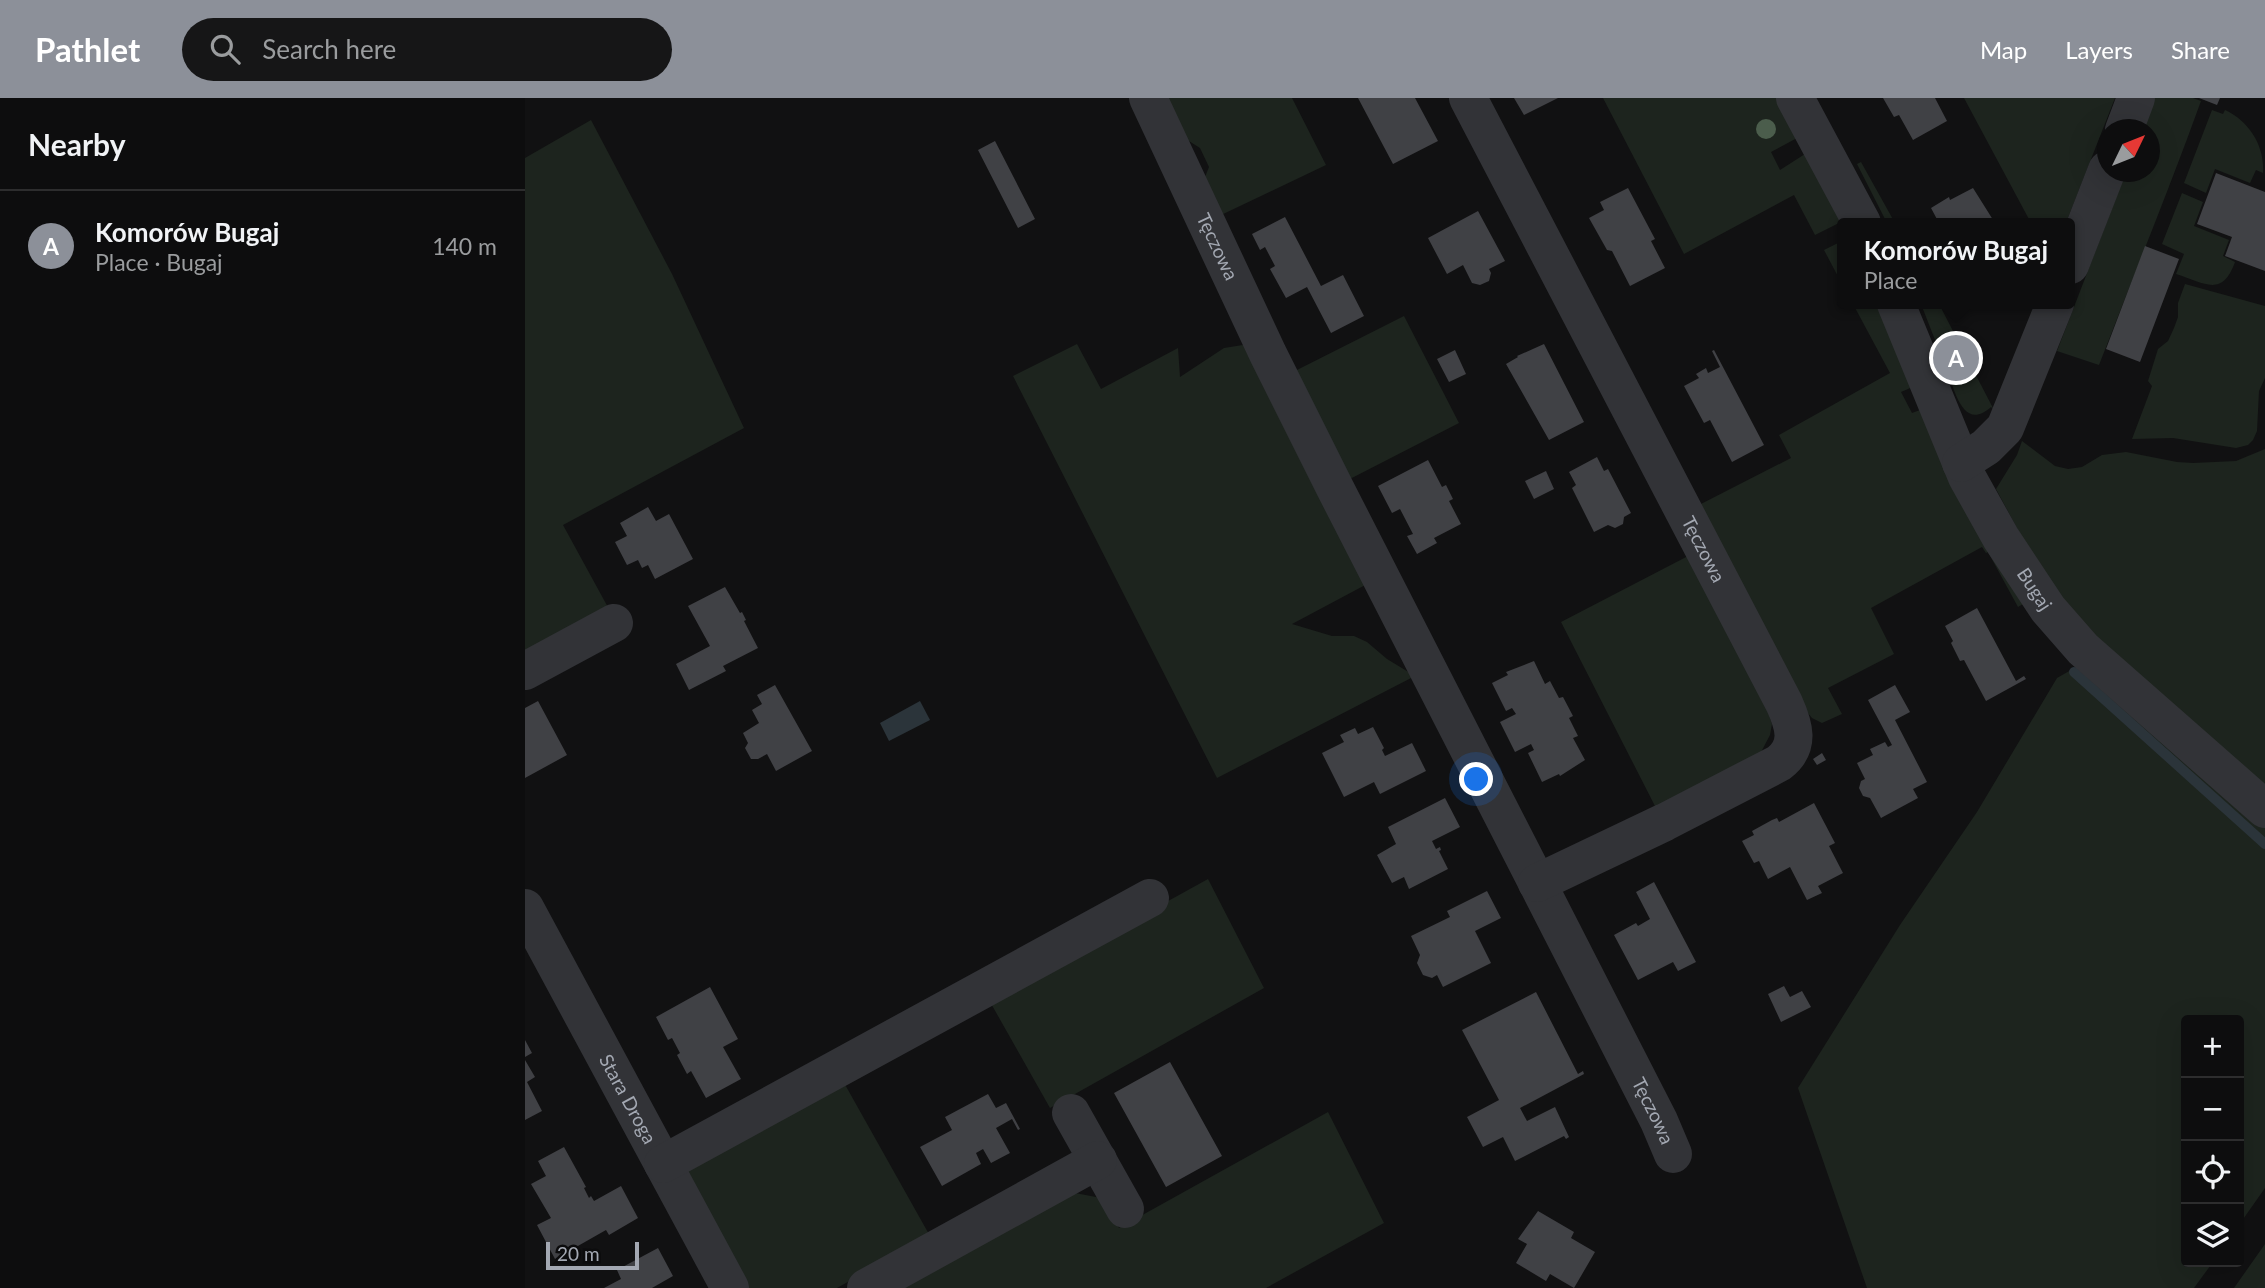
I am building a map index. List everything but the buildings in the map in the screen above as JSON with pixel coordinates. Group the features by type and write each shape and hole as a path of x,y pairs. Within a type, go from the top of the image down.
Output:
{"street":[{"name":"Tęczowa","path":"1147,98 1268,354 1659,1121 1673,1154"},
{"name":"Tęczowa","path":"1468,98 1784,703 1794,729 1790,750 1779,762 1655,827 1537,883"},
{"path":"1795,98 1859,218"},
{"path":"2128,119 2136,98"},
{"path":"2075,252 2103,182"},
{"name":"Bugaj","path":"1898,309 1961,463 2001,538 2048,609 2083,649 2265,809"},
{"path":"1961,463 1986,447 2005,428 2053,309"},
{"path":"525,671 614,623"},
{"path":"663,1164 1150,898"},
{"name":"Stara Droga","path":"525,908 730,1288"},
{"path":"1071,1113 1125,1209"},
{"path":"866,1288 1098,1160"}],"shaded area":[{"path":"1162,98 1292,98 1326,165 1219,216 1203,182 1209,167 1200,148 1181,136"},
{"path":"1603,98 1780,98 1797,138 1771,152 1780,170 1805,154 1839,218 1837,224 1815,235 1794,195 1684,254"},
{"path":"1964,98 2115,98 2107,119 2097,119 2097,144 2068,218 2028,218"},
{"path":"2154,98 2193,98 2201,101 2099,365 2057,351 2122,182 2160,182 2160,119 2146,119"},
{"path":"2212,110 2223,114 2225,110 2248,128 2261,153 2263,173 2256,170 2250,183 2215,169 2206,193 2184,183"},
{"path":"591,120 672,274 744,428 563,525 610,611 525,658 525,158"},
{"path":"1861,162 1892,218 1884,218 1857,164"},
{"path":"2182,193 2203,202 2194,226 2229,240 2223,256 2235,262 2230,273 2218,284 2204,284 2176,274 2184,254 2162,244"},
{"path":"1837,244 1837,275 1824,250"},
{"path":"2185,284 2265,306 2265,378 2259,391 2257,431 2248,445 2236,448 2173,438 2132,439 2152,386 2148,381 2158,349 2168,341 2174,328 2178,317 2178,303"},
{"path":"1856,309 1885,309 1915,386 1901,392 1912,413 1920,410 2023,604 2018,607 1988,552 1982,547 1871,608 1894,654 1828,688 1842,714 1822,723 1812,718 1802,706 1697,506 1791,458 1779,435 1890,373"},
{"path":"1923,309 1942,309 1994,410 1991,407 1981,414 1973,415 1961,404 1946,367 1952,363 1955,368 1966,362 1958,348 1946,354 1949,360 1944,363"},
{"path":"1404,316 1459,423 1346,481 1291,373"},
{"path":"1077,344 1101,389 1178,348 1180,377 1224,348 1249,344 1369,583 1292,624 1332,636 1354,636 1367,642 1387,659 1415,676 1217,778 1013,376"},
{"path":"2022,441 2055,466 2068,469 2082,467 2102,455 2126,452 2193,463 2236,461 2265,449 2265,798 2079,630 2034,560 1996,489 2017,455"},
{"path":"1690,555 1758,683 1772,724 1770,735 1759,756 1656,808 1561,622"},
{"path":"2086,666 2265,824 2265,1188 2244,1218 2244,1015 2181,1015 2181,1267 2209,1267 2194,1288 1867,1288 1798,1088 1900,925 1977,812 2057,678"},
{"path":"920,701 930,720 889,741 880,723"},
{"path":"1208,879 1264,988 1050,1108 989,1000"},
{"path":"843,1081 930,1236 837,1288 743,1288 680,1170"},
{"path":"1328,1112 1384,1223 1266,1288 896,1288 1070,1192 1101,1198 1119,1228"},
{"path":"2265,1244 2265,1288 2234,1288"}],"waterway":[{"path":"2074,672 2265,844"}],"place":[{"name":"Komorów Bugaj","path":"1956,358"}]}
